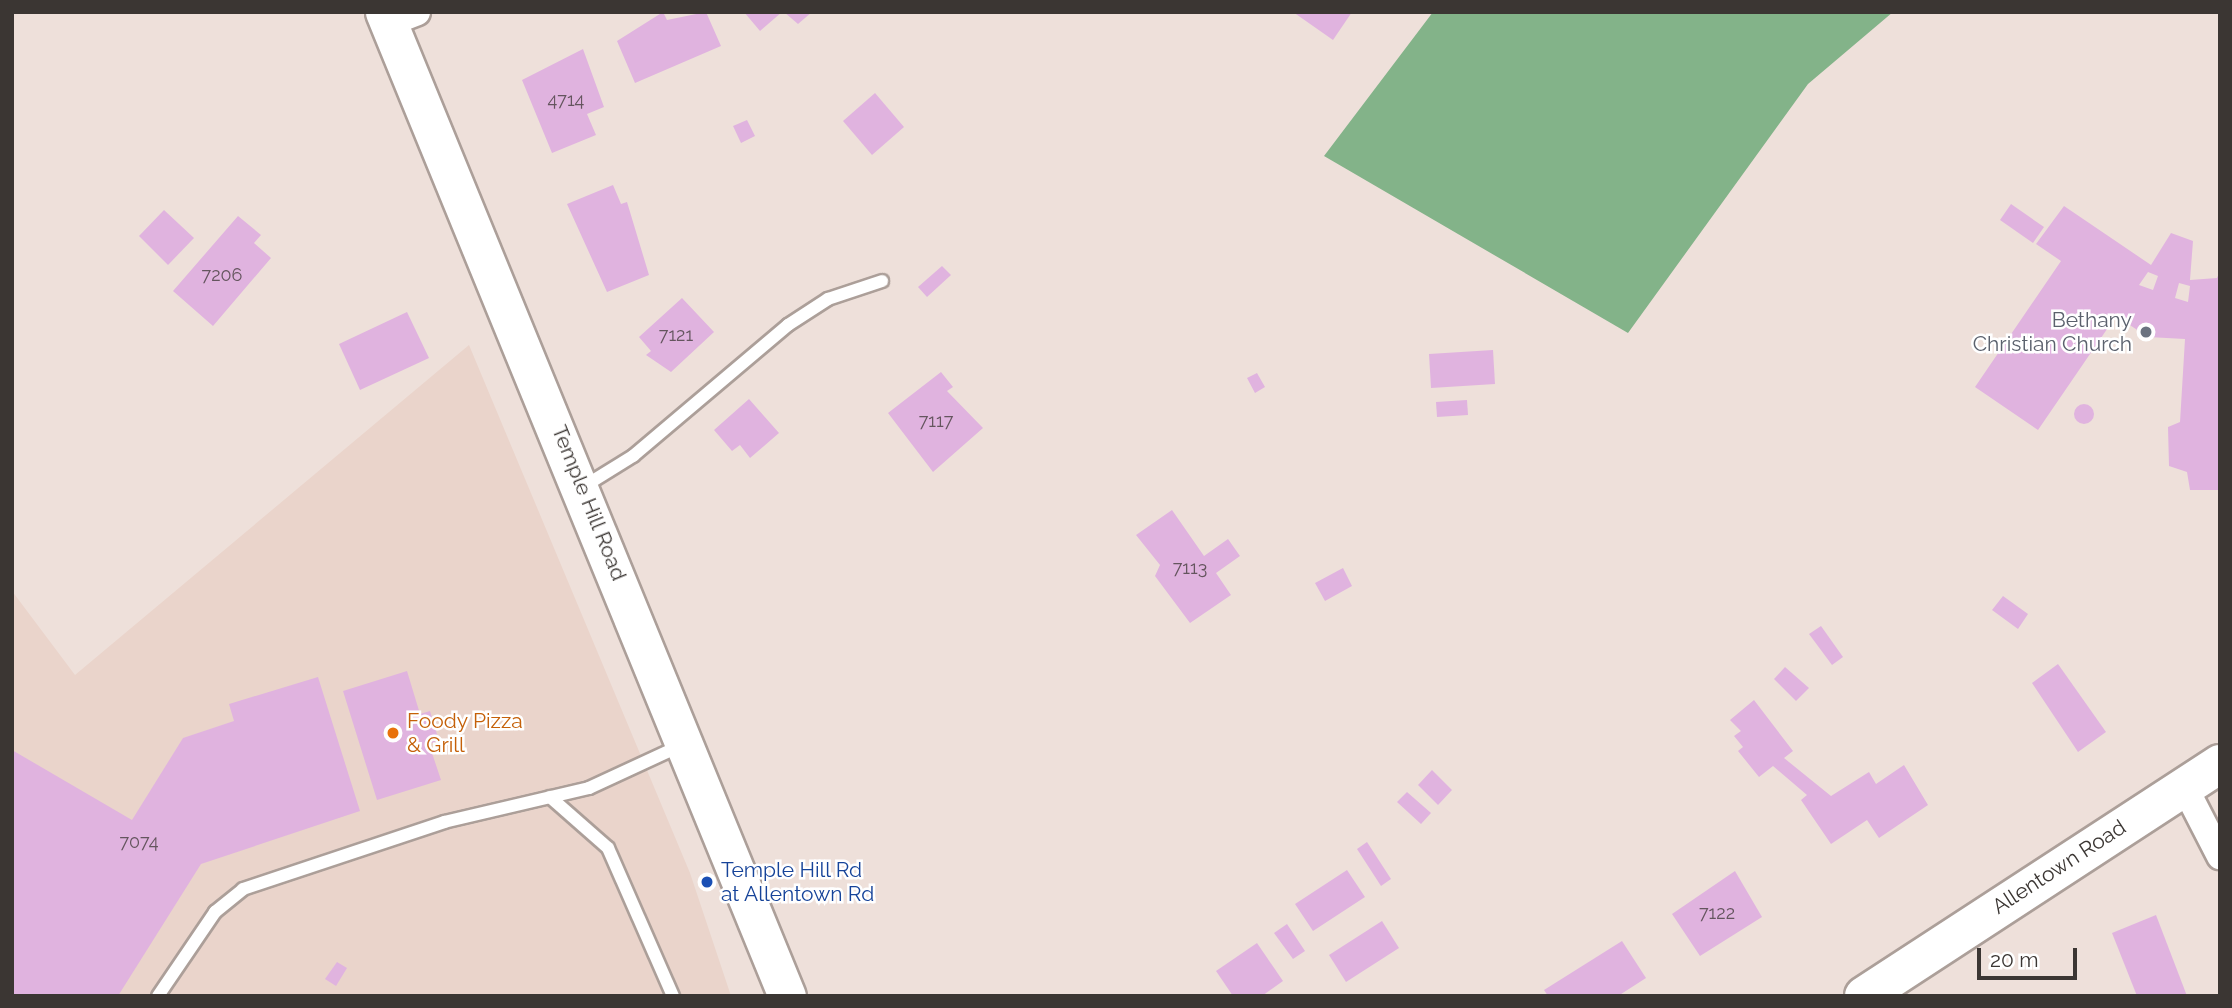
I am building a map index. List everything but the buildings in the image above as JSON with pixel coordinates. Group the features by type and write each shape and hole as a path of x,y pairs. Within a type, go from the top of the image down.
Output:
{"main road":[{"name":"Temple Hill Road","path":"397,16 687,743 782,994"},
{"name":"Allentown Road","path":"1864,996 2220,764"}],"street":[{"path":"2184,786 2220,856"}],"lane":[{"path":"583,487 633,456 788,325 828,299 882,281"},
{"path":"158,996 215,912 243,889 444,822 589,788 687,743"},
{"path":"550,797 608,848 673,996"}],"shaded area":[{"path":"469,345 690,873 731,996 12,996 12,591 75,675"}],"green space":[{"path":"1433,12 1893,12 1808,84 1628,333 1324,156"}],"place":[{"name":"Bethany Christian Church","path":"2146,332"},
{"name":"Foody Pizza & Grill","path":"393,733"},
{"name":"Temple Hill Rd at Allentown Rd","path":"707,882"}]}
